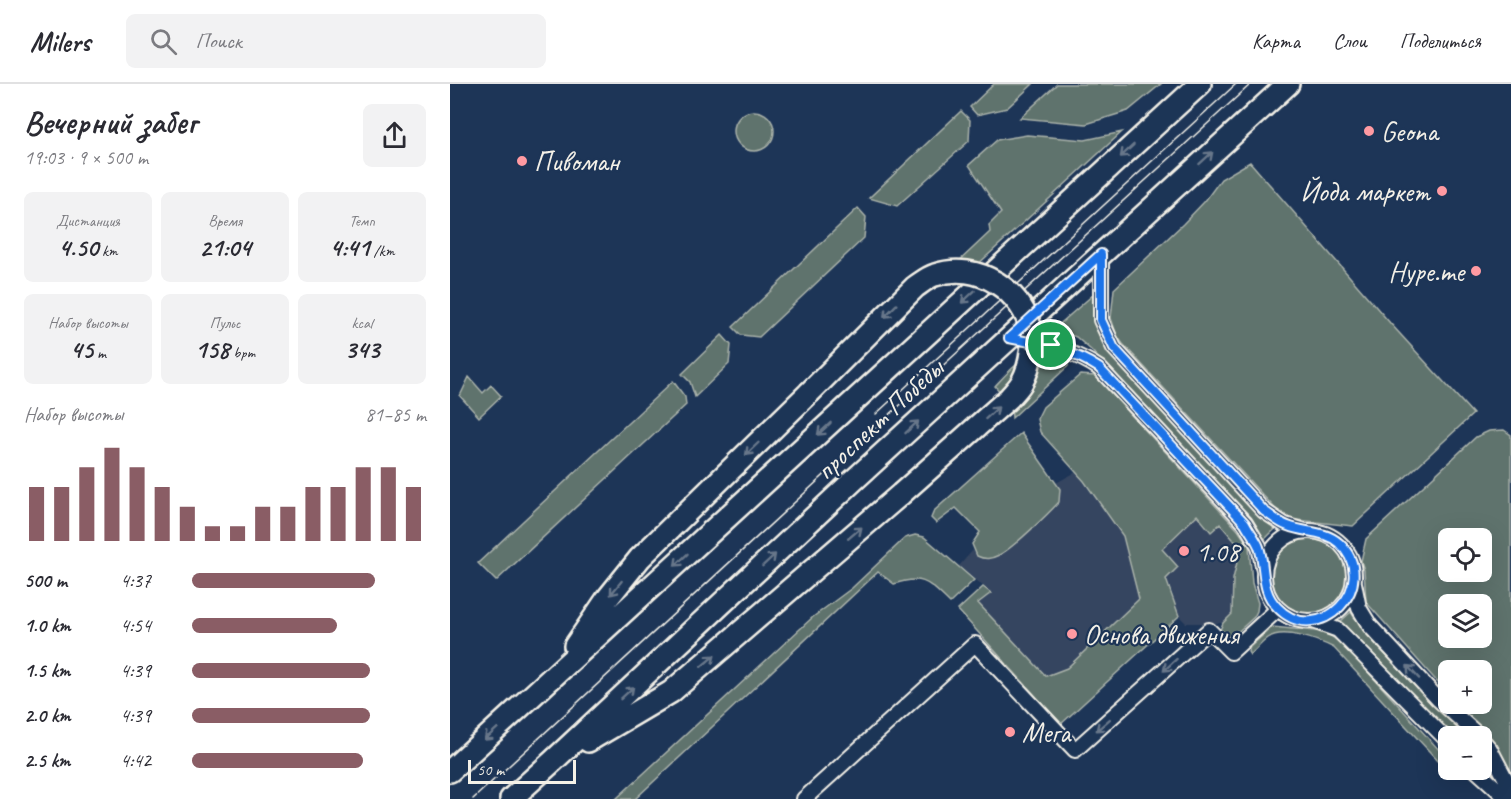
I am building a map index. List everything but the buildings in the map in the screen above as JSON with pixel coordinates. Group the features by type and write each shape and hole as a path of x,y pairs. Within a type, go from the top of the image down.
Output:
{"main road":[{"name":"проспект Победы","path":"450,771 1200,84"},
{"name":"проспект Победы","path":"511,799 1009,338 1288,84"},
{"path":"532,697 580,641 607,599 640,558 915,287 934,275 961,272 981,275 1004,287 1017,301 1026,316 1032,336 1030,356 1023,380 1009,398 671,692 554,761"}],"street":[{"path":"1101,254 1101,320 1114,348 1264,511 1285,525 1305,531 1319,532 1333,538 1341,545 1352,563 1359,608 1370,626 1466,726"},
{"path":"1009,338 1051,345 1086,359 1099,368 1245,523 1259,546 1267,592 1278,609 1288,616 1313,621 1338,630 1438,731"},
{"path":"1264,571 1268,556 1277,544 1290,535 1305,531"},
{"path":"1313,621 1327,617 1340,608 1349,596 1353,581"},
{"path":"804,799 975,644 1075,750 1209,630 1231,652 1278,609"},
{"path":"1492,753 1511,789"},
{"path":"1487,780 1508,799"}],"shaded area":[{"path":"1076,472 1123,536 1139,599 1067,668 1046,676 978,603 989,591 959,566 973,550 977,556 1060,489 1056,483"},
{"path":"1197,515 1220,524 1239,545 1233,579 1232,614 1223,623 1186,623 1175,608 1173,595 1166,578 1162,549"}],"green space":[{"path":"994,84 1033,84 1007,108 977,115 970,107"},
{"path":"1057,84 1161,84 1128,111 1086,124 1020,118"},
{"path":"754,111 762,112 768,117 773,123 773,139 768,145 762,150 754,151 746,150 740,145 735,139 734,131 735,123 740,117 746,112"},
{"path":"961,111 970,120 969,141 897,206 869,198"},
{"path":"1122,132 975,267 955,265 990,232 989,225 1001,213 969,165 997,140 1027,135 1085,140"},
{"path":"1250,162 1390,323 1473,414 1353,526 1283,517 1123,344 1117,336 1111,318 1114,289 1183,224 1205,201 1221,179"},
{"path":"858,208 866,217 864,238 759,337 741,335 733,327"},
{"path":"1094,294 1096,326 1110,354 1266,521 1276,528 1265,539 1091,350 1076,337 1054,329"},
{"path":"722,335 731,345 729,364 695,397 690,382 682,374"},
{"path":"1048,350 1070,358 1068,366 1012,418 1011,404 995,386 1025,358"},
{"path":"1080,375 1095,376 1238,530 1249,546 1252,583 1258,603 1254,617 1232,637 1226,636 1220,630 1232,614 1233,579 1239,546 1220,524 1211,532 1197,515 1162,549 1178,567 1166,579 1179,616 1061,724 958,610 983,587 991,593 978,603 1046,676 1067,668 1139,599 1123,536 1084,481 1040,432 1037,419 1043,407"},
{"path":"469,377 483,393 491,385 501,396 479,417 460,396"},
{"path":"673,381 685,397 686,405 496,581 478,563"},
{"path":"1504,430 1511,435 1511,783 1492,747 1492,726 1476,726 1466,714 1492,714 1492,660 1438,660 1438,683 1366,602 1364,570 1361,561 1366,539 1476,437 1489,431"},
{"path":"1021,433 1060,489 1059,502 1005,552 991,558 977,556 972,544 980,532 956,508 936,523 931,518 934,511"},
{"path":"915,535 924,537 974,580 950,603 925,582 912,580 894,584 878,572 635,799 616,799 813,617 852,588 905,538"},
{"path":"1309,539 1330,545 1340,555 1346,576 1340,597 1330,607 1309,613 1288,607 1278,597 1272,576 1278,555 1288,545"},
{"path":"1351,612 1438,708 1438,714 1444,714 1455,726 1441,726 1340,622"},
{"path":"1272,627 1326,632 1346,648 1438,749 1438,761 1334,648 1310,638 1291,634 1274,635 1268,638 1250,655 1248,652 1250,647"}],"tram line":[{"path":"876,414 1236,84"},
{"path":"473,799 1251,84"}],"place":[{"name":"Geona","path":"1369,131"},
{"name":"Пивоман","path":"522,161"},
{"name":"Йода маркет","path":"1442,191"},
{"name":"Hype.me","path":"1476,271"},
{"name":"1.08","path":"1184,551"},
{"name":"Основа движения","path":"1072,634"},
{"name":"Мега","path":"1010,732"}],"route":[{"path":"1101,254 1101,320 1114,348 1264,511 1285,525 1305,531 1319,532 1333,538 1341,545 1352,563 1353,581 1349,596 1340,608 1327,617 1313,621 1288,616 1278,609 1269,598 1264,585 1259,546 1245,523 1099,368 1086,359 1051,345 1009,338 1101,254"}]}
